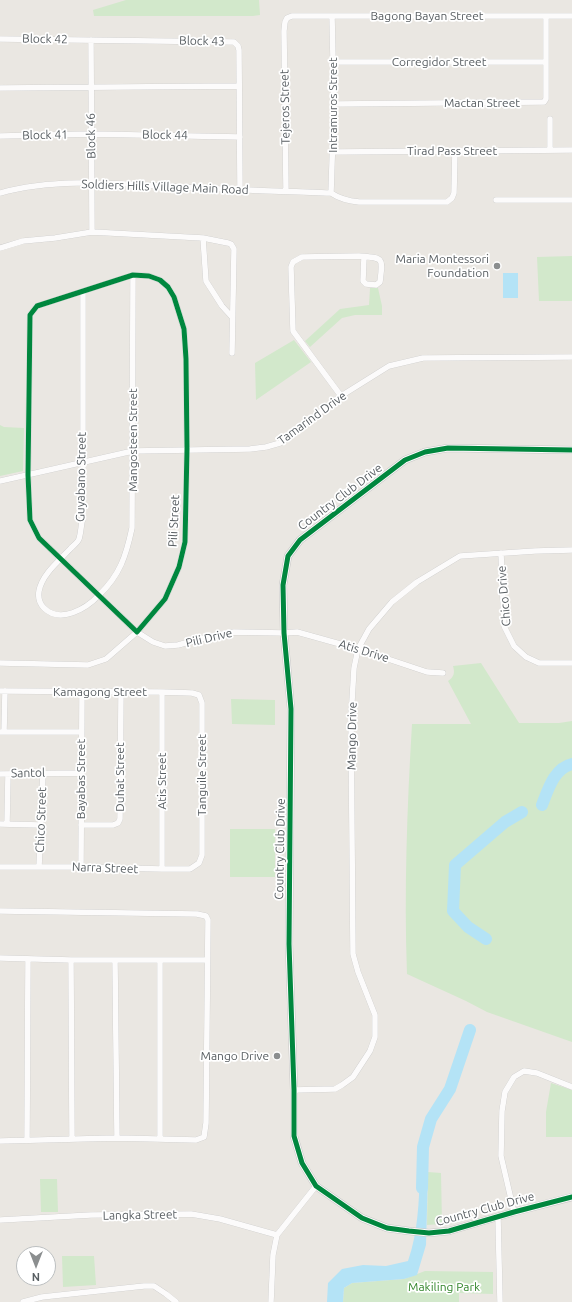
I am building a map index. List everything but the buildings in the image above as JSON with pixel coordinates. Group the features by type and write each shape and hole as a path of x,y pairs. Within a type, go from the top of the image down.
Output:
{"street":[{"name":"Bagong Bayan Street","path":"285,22 287,18 292,16 572,16"},
{"name":"Intramuros Street","path":"331,193 334,104 332,16"},
{"name":"Mactan Street","path":"334,104 544,102 546,99 546,16"},
{"name":"Tejeros Street","path":"285,22 286,191"},
{"name":"Block 42","path":"0,39 91,40"},
{"name":"Block 43","path":"91,40 234,42 238,46 240,190"},
{"name":"Block 46","path":"91,40 90,134 92,232"},
{"name":"Corregidor Street","path":"333,62 546,62"},
{"path":"0,88 239,86"},
{"path":"550,119 550,150"},
{"name":"Block 44","path":"90,134 240,137"},
{"name":"Block 41","path":"0,136 90,134"},
{"name":"Soldiers Hills Village Main Road","path":"0,193 26,188 92,183 331,193 338,198 359,202 447,202 452,198 454,193 455,150"},
{"name":"Tirad Pass Street","path":"333,152 572,150"},
{"path":"496,200 572,200"},
{"path":"0,248 23,241 92,232 203,238 228,243 233,246 232,353"},
{"path":"203,238 206,281 222,306 232,317"},
{"path":"342,396 293,331 292,267 293,262 302,256 364,257 378,258 382,261 380,282 376,285 369,285 363,281 364,257"},
{"name":"Pili Street","path":"133,275 149,276 160,280 168,287 179,310 184,329 186,359 187,449 185,542 179,567 165,599 137,632 39,538 30,520 28,475 30,315 37,306 133,275"},
{"name":"Mangosteen Street","path":"99,596 116,574 126,554 132,528 133,275"},
{"name":"Guyabano Street","path":"83,291 82,518 79,539 47,575 39,591 39,600 42,606 57,616 81,610 99,596"},
{"name":"Tamarind Drive","path":"0,481 133,451 250,449 280,443 342,396 389,366 423,358 572,357"},
{"name":"Country Club Drive","path":"572,450 448,448 425,452 405,460 300,540 288,556 283,585 284,633 291,709 289,944 294,1136 302,1163 316,1186 362,1218 387,1228 409,1232 429,1234 449,1232 572,1196"},
{"name":"Mango Drive","path":"294,1090 335,1088 342,1085 353,1077 370,1051 375,1037 375,1015 358,972 353,954 351,718 354,668 358,649 369,629 392,602 417,582 460,556 572,550"},
{"name":"Chico Drive","path":"501,553 504,626 514,646 526,657 540,663 572,664"},
{"path":"0,663 88,665 106,658 137,632"},
{"name":"Pili Drive","path":"137,632 153,642 165,646 178,645 234,632 284,633"},
{"name":"Atis Drive","path":"284,633 298,632 358,649 427,672 443,673"},
{"path":"2,692 2,732 81,732"},
{"name":"Kamagong Street","path":"2,692 162,692 192,693 200,695"},
{"name":"Bayabas Street","path":"81,867 82,692"},
{"name":"Duhat Street","path":"81,825 113,824 118,823 120,819 121,692"},
{"name":"Atis Street","path":"162,692 162,870"},
{"name":"Tanguile Street","path":"200,695 202,703 202,855"},
{"name":"Chico Street","path":"39,867 43,773"},
{"name":"Santol","path":"0,774 81,773"},
{"path":"7,824 8,774"},
{"path":"0,824 41,825"},
{"name":"Narra Street","path":"0,867 81,867 162,870 190,869 199,863 202,855"},
{"path":"0,911 197,914 206,916 208,920 206,960 206,1123 204,1137 196,1140 117,1138 0,1141"},
{"path":"0,958 160,961 206,960"},
{"path":"27,1140 28,959"},
{"path":"71,960 72,1139"},
{"path":"115,960 117,1138"},
{"path":"160,961 160,1139"},
{"path":"514,1212 501,1156 502,1111 505,1092 514,1077 524,1071 537,1072 572,1086"},
{"path":"271,1302 273,1255 277,1235 316,1186"},
{"name":"Langka Street","path":"0,1220 91,1215 191,1214 220,1219 277,1235"},
{"path":"498,1217 500,1302"},
{"path":"23,1302 42,1297 144,1286 154,1286 176,1302"}],"green space":[{"path":"126,0 259,0 260,15 94,16 93,10"},
{"path":"572,256 572,301 539,301 537,257"},
{"path":"370,288 378,288 382,306 382,315 355,315 342,318 310,347 305,341 340,309 369,305"},
{"path":"294,340 311,362 256,400 255,363"},
{"path":"0,425 4,427 24,428 23,471 0,476"},
{"path":"481,663 519,723 559,723 572,721 572,1042 487,1012 407,974 406,849 412,724 471,724 448,681 454,675 453,666"},
{"path":"231,699 275,700 275,725 232,724"},
{"path":"230,829 275,829 275,877 230,877"},
{"path":"551,1083 572,1090 572,1137 546,1137 546,1112"},
{"path":"428,1172 441,1173 442,1224 427,1225"},
{"path":"40,1179 57,1179 58,1212 41,1212"},
{"path":"62,1256 94,1256 96,1285 63,1287"},
{"name":"Makiling Park","path":"425,1271 493,1272 493,1294 459,1293 459,1302 343,1302 344,1288 352,1283 404,1279"}],"water":[{"path":"503,273 518,273 518,298 503,298"},
{"path":"420,1171 428,1172 426,1245 417,1275 404,1279 352,1283 344,1288 343,1302 327,1302 328,1283 342,1269 363,1265 386,1266 408,1261 416,1228"}],"waterway":[{"path":"542,805 552,780 561,770 572,764"},
{"path":"486,939 468,927 453,911 455,865 505,822 522,812"},
{"path":"422,1188 423,1147 431,1119 450,1089 470,1030"}],"cycle path":[{"path":"133,275 149,276 160,280 168,287 174,297 184,329 186,359 187,449 185,542 179,567 165,599 137,632 39,538 30,520 28,475 30,315 37,306 133,275"},
{"path":"572,450 448,448 425,452 405,460 300,540 288,556 283,585 284,633 291,709 289,944 294,1136 302,1163 316,1186 362,1218 387,1228 409,1231 429,1233 449,1231 572,1197"}],"place":[{"name":"Maria Montessori Foundation","path":"497,266"},
{"name":"Mango Drive","path":"277,1056"}]}
